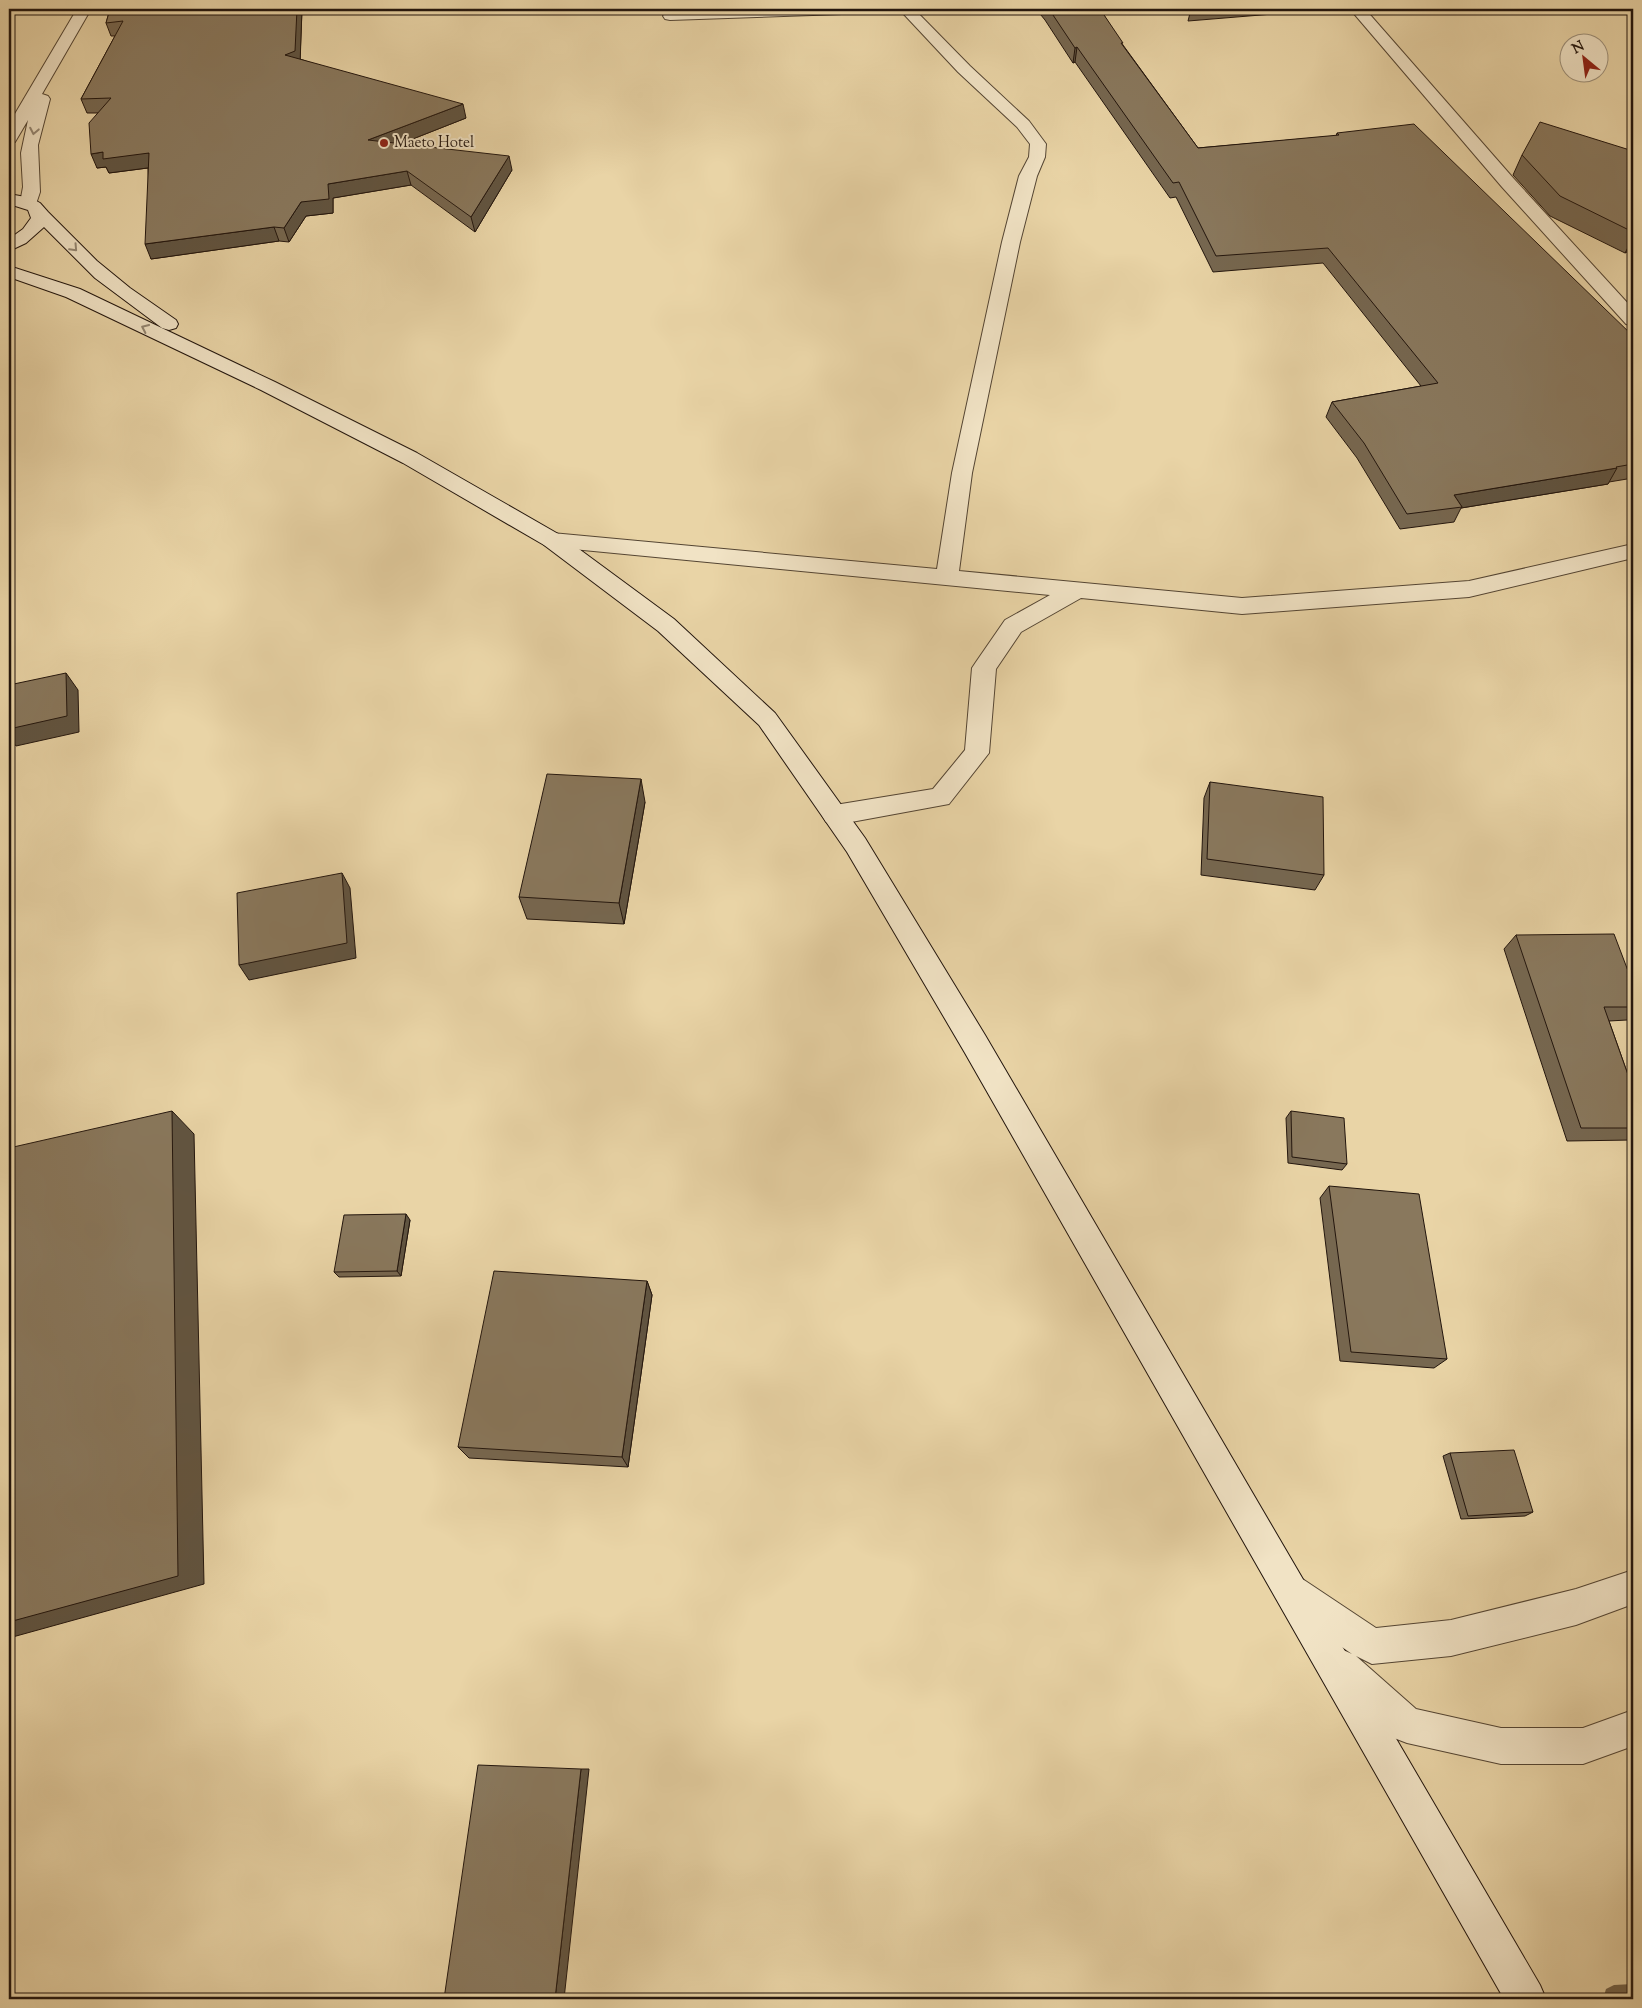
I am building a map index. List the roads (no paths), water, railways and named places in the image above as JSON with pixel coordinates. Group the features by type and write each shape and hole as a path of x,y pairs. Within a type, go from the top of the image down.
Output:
{"street":[{"path":"9,138 84,9"},
{"path":"670,16 871,9"},
{"path":"906,9 964,69 1023,124 1038,144 1036,157 1028,176 1011,242 962,473 948,577"},
{"path":"1357,9 1508,183 1633,320"},
{"path":"9,246 33,231 39,222 34,209 29,160 34,128 52,67"},
{"path":"9,199 34,209 53,224 78,253 122,291 154,314 268,386"},
{"path":"9,271 73,293 268,386 410,458 552,540 666,625 767,718 856,845 974,1044 1526,1999"},
{"path":"552,540 1242,606 1468,589 1633,551"},
{"path":"835,815 940,797 977,753 984,668 1013,626 1078,590"},
{"path":"1290,1592 1372,1646 1451,1638 1576,1608 1633,1587"},
{"path":"1327,1655 1407,1726 1502,1746 1583,1746 1633,1728"}],"waterway":[{"path":"1614,1997 1633,1996"}],"place":[{"name":"Maeto Hotel","path":"384,143"}]}
